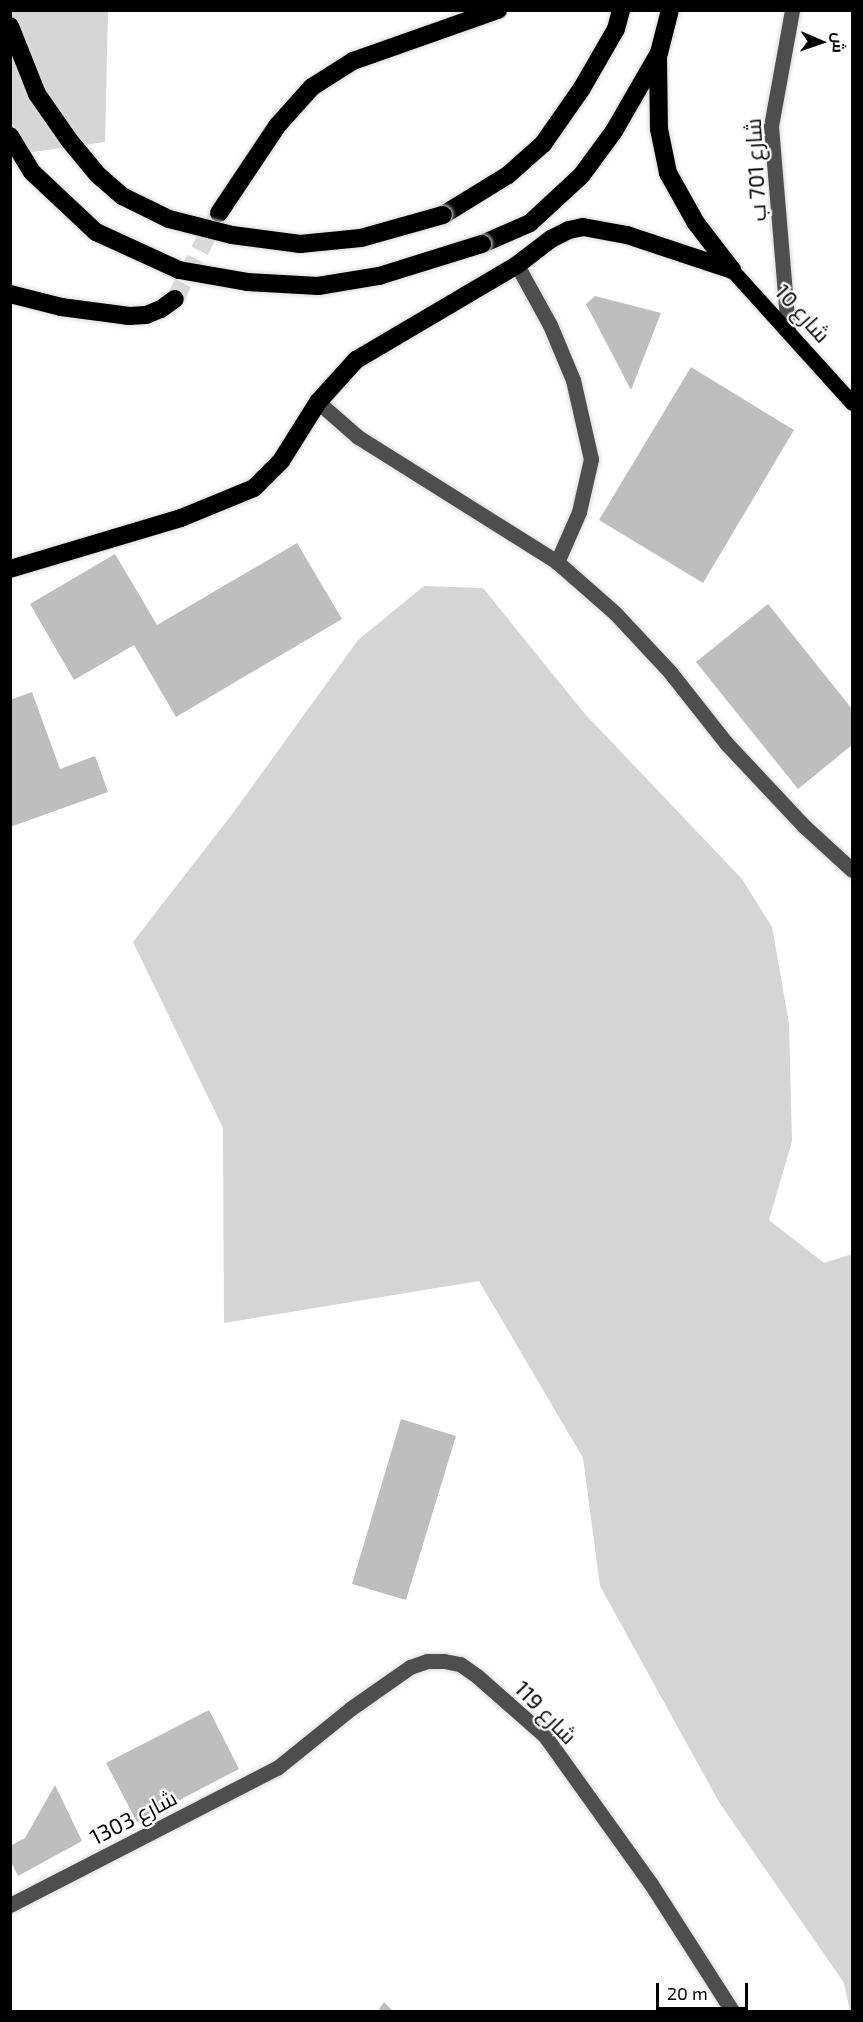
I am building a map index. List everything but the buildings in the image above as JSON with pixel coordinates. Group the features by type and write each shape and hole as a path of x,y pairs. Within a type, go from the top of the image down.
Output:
{"highway":[{"path":"219,213 277,126 312,87 353,61 498,10"},
{"path":"10,26 37,94 69,140 98,175 122,196 169,219 232,235 300,244 361,238 444,214 508,175 543,144 582,88 616,29 621,10"},
{"path":"670,10 659,53 659,129 668,173 696,223 738,275"},
{"path":"10,136 32,172 96,232 179,270 247,282 318,286 379,276 482,244 530,223 542,215 581,176 614,131 659,53"},
{"path":"542,215 551,239"},
{"path":"10,568 181,518 254,488 281,461 318,402 356,360 517,265 551,239 583,228 627,234 738,275"},
{"path":"10,294 61,308 129,316 146,315 161,309 175,299"}],"main road":[{"name":"شارع 10","path":"738,275 852,403"}],"street":[{"name":"شارع 701 ب","path":"788,329 771,126 792,10"},
{"path":"517,265 550,325 573,380 591,459 579,512 557,562"},
{"path":"318,402 358,437 557,562 615,613 670,672 726,742 804,826 852,870"},
{"name":"شارع 119","path":"277,1768 350,1709 410,1666 428,1661 460,1664 545,1736 651,1884 733,2012"},
{"name":"شارع 1303","path":"10,1905 277,1768"}],"shaded area":[{"path":"10,11 108,11 105,142 11,155"},
{"path":"424,586 483,588 585,714 742,879 772,927 789,1023 792,1141 769,1220 824,1263 852,1254 852,2011 850,2011 844,1983 719,1802 600,1586 583,1458 479,1281 224,1323 223,1128 133,942 233,813 358,640"}],"tunnel":[{"path":"175,299 217,217"}]}
